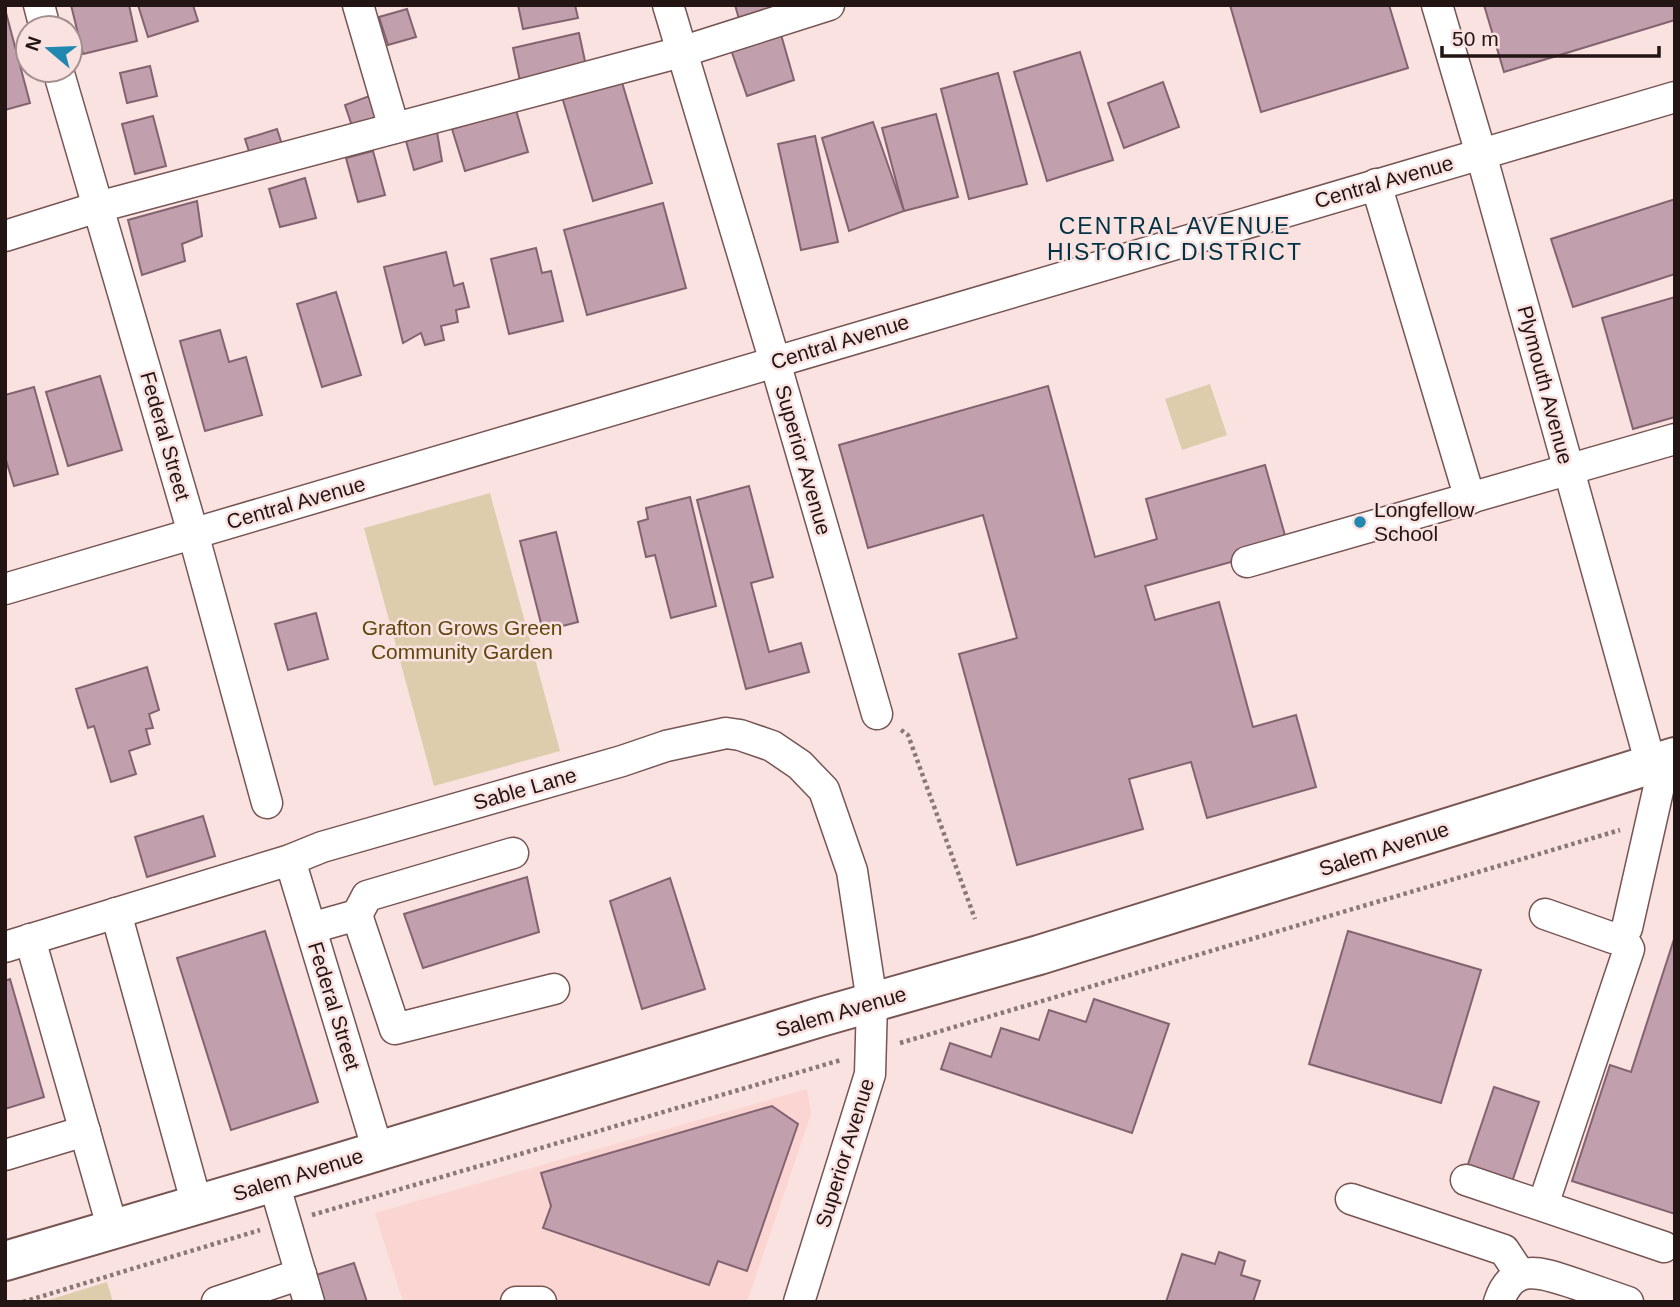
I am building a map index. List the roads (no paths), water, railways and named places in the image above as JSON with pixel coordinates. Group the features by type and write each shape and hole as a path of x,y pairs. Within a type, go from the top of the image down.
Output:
{"main road":[{"name":"Salem Avenue","path":"5,1261 274,1183 872,1002 1052,951 1663,761"}],"street":[{"path":"358,5 394,128"},
{"name":"Superior Avenue","path":"667,5 775,362 877,714"},
{"path":"5,236 98,207 681,52 829,5"},
{"name":"Plymouth Avenue","path":"1437,5 1569,470 1663,761"},
{"name":"Federal Street","path":"62,84 193,533 267,803"},
{"name":"Central Avenue","path":"5,589 1675,97"},
{"path":"1376,184 1470,499"},
{"path":"1247,562 1675,439"},
{"name":"Sable Lane","path":"18,943 290,860 322,847 666,746 726,733 772,746 800,765 824,790 852,871 872,1002"},
{"path":"1545,914 1613,938 1627,929 1663,761"},
{"path":"513,853 367,896 357,915 395,1028 554,989"},
{"name":"Federal Street","path":"290,860 378,1151"},
{"path":"116,913 197,1205"},
{"path":"311,928 357,915"},
{"path":"1543,1205 1629,949 1621,935"},
{"path":"18,943 85,1131 113,1230"},
{"name":"Superior Avenue","path":"799,1302 870,1074 872,1002"},
{"path":"5,1155 85,1131"},
{"path":"1466,1180 1664,1247"},
{"path":"217,1302 305,1288 274,1183"},
{"path":"1351,1199 1504,1250 1520,1275"},
{"path":"1499,1302 1507,1285 1520,1275 1538,1271 1628,1302"},
{"path":"516,1302 541,1302"}],"place":[{"name":"Longfellow School","path":"1360,522"}],"district":[{"name":"CENTRAL AVENUE HISTORIC DISTRICT","path":"1175,239"}],"park label":[{"name":"Grafton Grows Green Community Garden","path":"462,640"}]}
